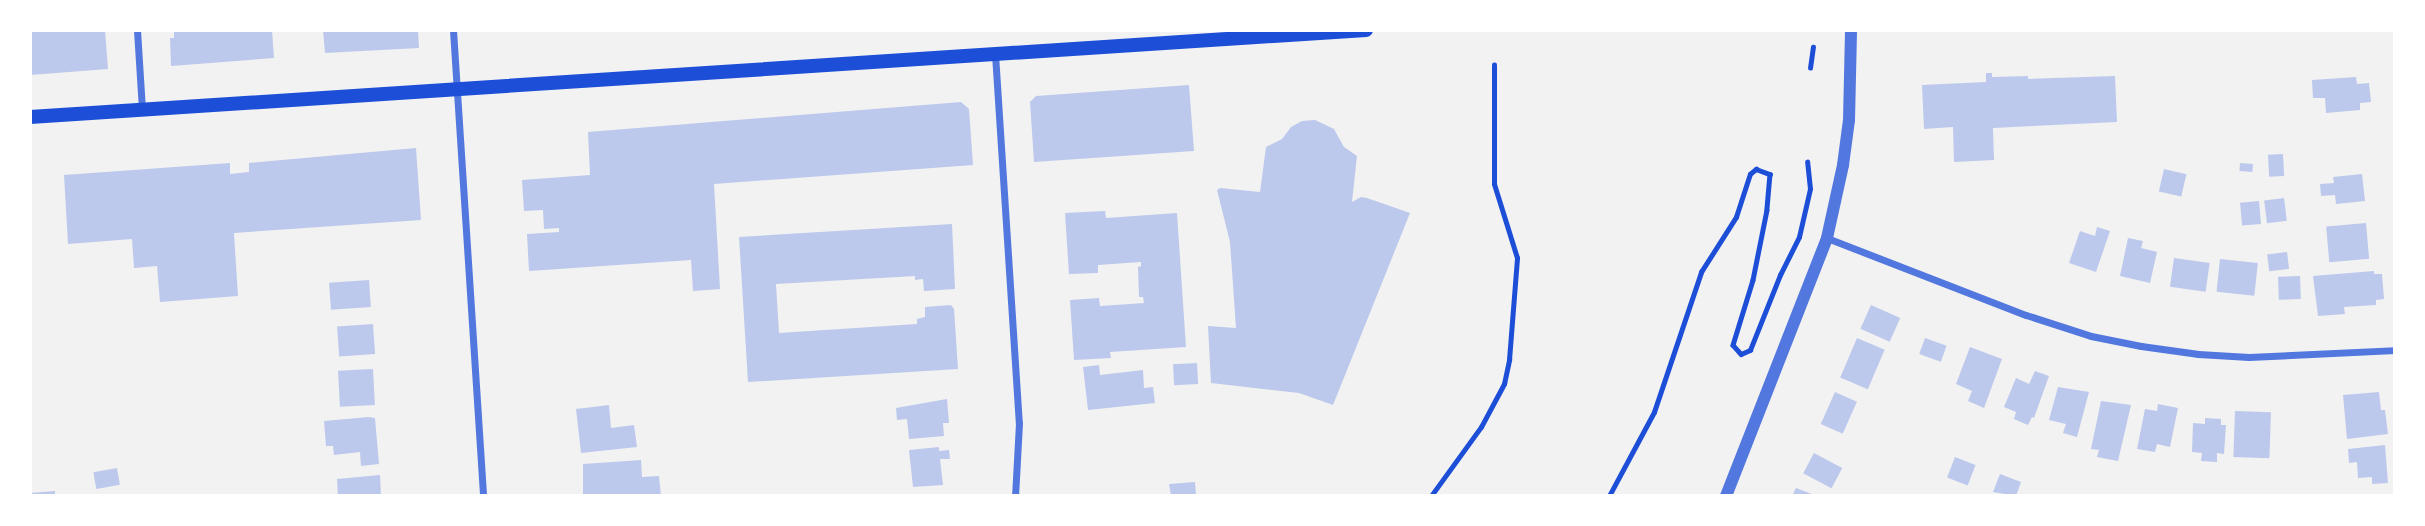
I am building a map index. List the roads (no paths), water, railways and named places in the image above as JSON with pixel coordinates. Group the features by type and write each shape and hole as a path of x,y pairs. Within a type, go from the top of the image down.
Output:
{"main road":[{"path":"30,117 1278,33 1366,30"}],"street":[{"path":"138,30 142,109"},
{"path":"453,30 483,496"},
{"path":"1726,496 1828,238 1849,120 1851,30"},
{"path":"995,53 1019,423 1015,496"},
{"path":"1828,238 2026,315 2091,336 2141,346 2198,354 2249,357 2395,350"}]}
